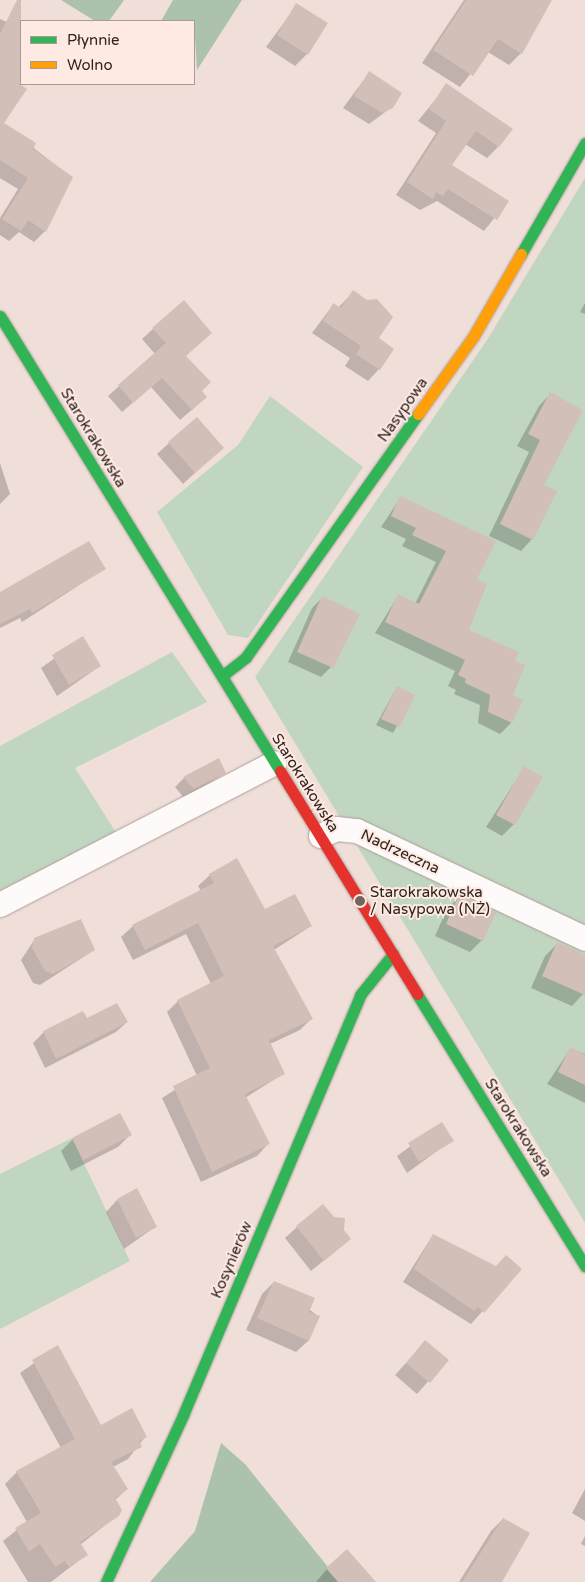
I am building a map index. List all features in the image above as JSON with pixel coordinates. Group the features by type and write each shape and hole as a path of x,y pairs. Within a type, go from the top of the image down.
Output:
{"street":[{"name":"Nasypowa","path":"222,676 246,657 473,337 585,143"},
{"name":"Starokrakowska","path":"0,316 585,1266"},
{"path":"0,905 275,763"},
{"name":"Nadrzeczna","path":"321,836 337,829 356,831 585,939"},
{"name":"Kosynierów","path":"106,1582 179,1424 360,995 393,954"}],"green space":[{"path":"61,0 124,0 110,20 93,20"},
{"path":"173,0 242,0 197,70 195,20 162,20"},
{"path":"585,178 585,1223 255,677 487,340"},
{"path":"270,396 363,467 248,638 228,635 157,512 238,445"},
{"path":"172,652 207,702 75,768 119,837 0,896 0,746"},
{"path":"72,1138 130,1261 0,1329 0,1174"},
{"path":"221,1443 245,1464 340,1582 150,1582 195,1531"}],"building":[{"path":"17,0 21,0 20,85 27,89 4,123 36,143 33,149 73,177 46,232 28,220 21,231 2,219 28,178 0,160 0,34"},
{"path":"466,0 552,0 522,54 498,39 473,76 433,50"},
{"path":"296,3 328,23 308,55 277,35"},
{"path":"369,71 402,93 393,108 382,113 354,96"},
{"path":"446,83 513,129 499,147 476,131 452,165 509,201 497,220 448,189 443,196 436,192 433,199 407,182 446,121 429,109"},
{"path":"353,290 367,300 377,299 393,317 379,338 394,349 380,370 356,354 361,346 323,321 333,303 341,308"},
{"path":"184,300 212,333 186,356 211,382 202,391 207,397 192,410 162,378 133,403 118,385 166,343 152,328"},
{"path":"550,392 583,410 544,485 557,491 533,540 500,524 540,440 528,434"},
{"path":"197,417 224,448 195,473 168,442"},
{"path":"400,496 496,541 477,579 487,584 469,630 519,652 515,661 525,665 513,695 523,700 512,723 488,712 490,695 465,683 466,679 458,675 465,660 385,622 398,594 419,604 446,551 412,535 416,528 391,516"},
{"path":"89,541 106,569 32,613 30,609 0,624 0,592"},
{"path":"322,596 360,614 333,668 297,652"},
{"path":"83,636 101,666 69,685 52,655"},
{"path":"397,686 415,695 400,727 381,719"},
{"path":"219,758 226,773 194,789 183,777"},
{"path":"524,766 543,777 515,825 496,815"},
{"path":"237,858 265,909 295,894 312,926 273,946 313,1019 269,1040 285,1074 245,1094 270,1144 212,1172 173,1086 210,1068 177,1000 224,976 198,923 145,950 132,925 214,883 209,874"},
{"path":"459,895 496,913 483,941 446,924"},
{"path":"81,919 95,950 53,974 45,971 32,948 34,938"},
{"path":"557,942 585,955 585,995 542,976"},
{"path":"117,1003 128,1022 56,1059 43,1031 83,1011 87,1018"},
{"path":"570,1047 585,1055 585,1085 558,1072"},
{"path":"120,1113 132,1135 83,1160 72,1138"},
{"path":"442,1122 454,1141 419,1162 408,1143"},
{"path":"137,1188 157,1227 136,1238 117,1199"},
{"path":"323,1204 334,1217 345,1218 344,1230 351,1239 324,1261 296,1226"},
{"path":"433,1234 496,1266 506,1255 522,1269 484,1313 478,1307 474,1311 414,1269"},
{"path":"274,1281 315,1298 309,1312 320,1316 309,1341 257,1318"},
{"path":"425,1340 449,1360 430,1383 406,1363"},
{"path":"58,1345 101,1425 132,1408 147,1437 139,1441 142,1447 111,1462 128,1489 115,1498 122,1510 119,1516 80,1542 88,1555 69,1567 65,1561 55,1567 40,1544 29,1552 15,1528 41,1513 16,1471 75,1439 32,1360"},
{"path":"503,1518 530,1533 502,1582 462,1582"},
{"path":"347,1549 376,1582 338,1582 326,1568"}],"traffic: fast":[{"path":"521,254 585,143"},
{"path":"0,316 280,771"},
{"path":"222,676 246,657 418,414"},
{"path":"106,1582 183,1415 360,995 393,954"},
{"path":"417,994 585,1266"}],"traffic: slow":[{"path":"418,414 473,337 521,254"}],"traffic: jam":[{"path":"280,771 417,994"}],"place":[{"name":"Starokrakowska / Nasypowa (NŻ)","path":"360,901"}]}
